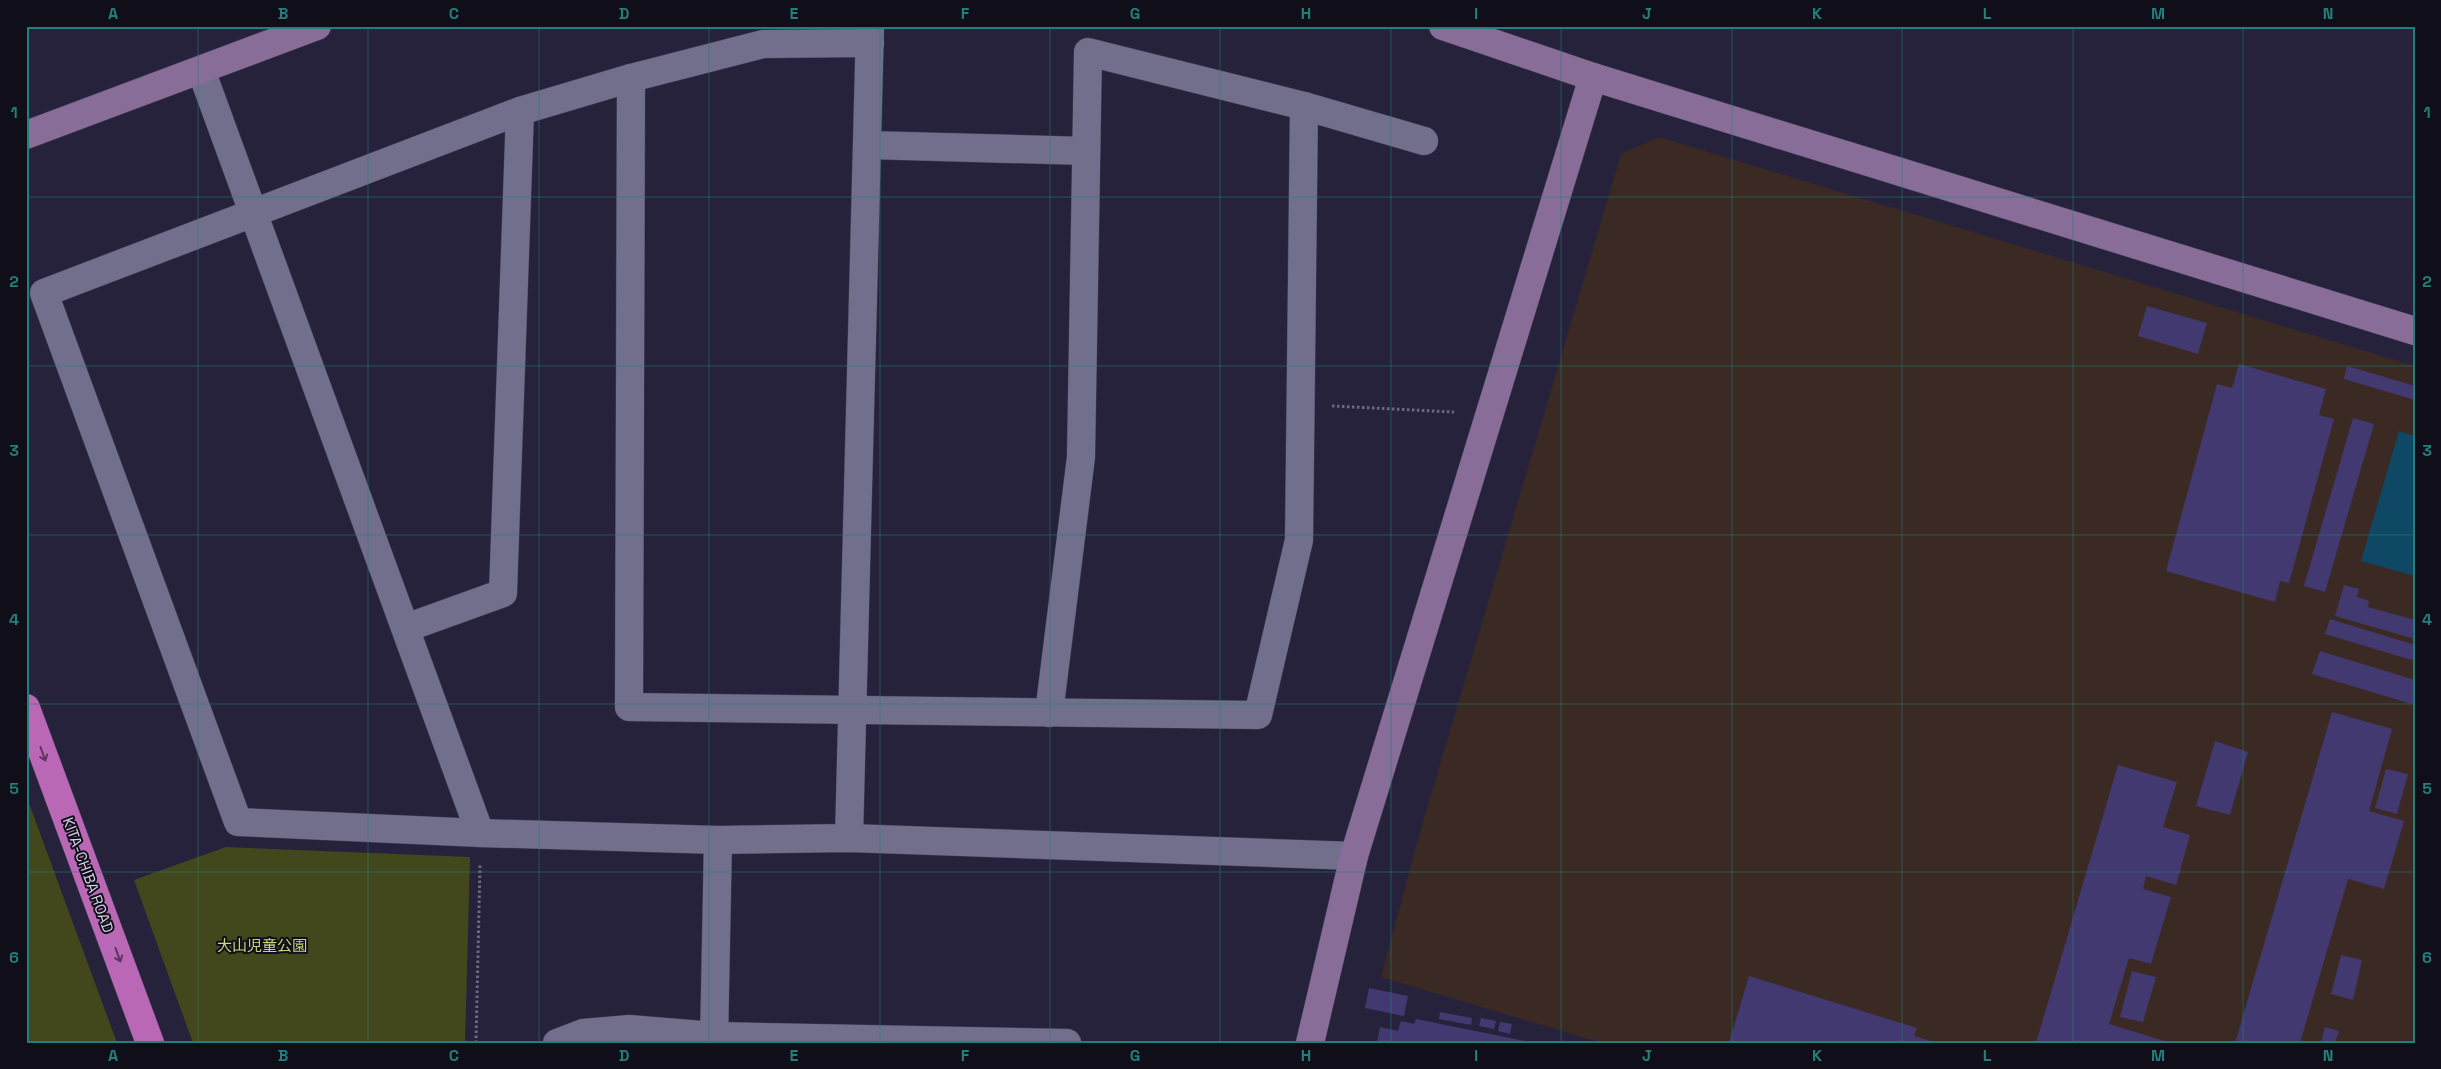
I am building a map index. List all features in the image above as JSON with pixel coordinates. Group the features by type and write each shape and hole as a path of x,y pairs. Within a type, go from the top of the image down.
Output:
{"highway":[{"name":"KITA-CHIBA ROAD","path":"26,708 150,1043"}],"street":[{"path":"26,135 317,26"},
{"path":"1443,26 1592,77 2415,331"},
{"path":"849,838 870,35 763,44 631,78 520,111 44,292 238,822 480,833 718,840 849,838 1354,856"},
{"path":"1050,713 1081,458 1088,52 1304,106 1424,141"},
{"path":"201,70 480,833"},
{"path":"1310,1043 1354,856 1592,77"},
{"path":"631,78 629,707 1258,715 1298,540 1304,106"},
{"path":"406,628 503,593 520,111"},
{"path":"868,145 1086,151"},
{"path":"714,1039 718,840"},
{"path":"557,1043 583,1033 629,1028 714,1039 1067,1043"}],"path":[{"path":"1300,405 1454,412"},
{"path":"476,1043 480,862"}],"shaded area":[{"path":"1659,137 2415,366 2415,1043 1602,1043 1381,977 1420,832 1621,154"}],"green space":[{"path":"26,795 117,1043 26,1043"},
{"name":"大山児童公園","path":"226,847 470,857 465,1043 193,1043 134,880"}],"water":[{"path":"2399,431 2415,436 2415,576 2361,561"}],"building":[{"path":"2147,306 2207,323 2198,354 2138,336"},
{"path":"2239,364 2326,389 2319,415 2334,419 2289,583 2280,581 2275,602 2166,571 2217,384 2232,388"},
{"path":"2347,366 2415,386 2415,400 2344,379"},
{"path":"2353,418 2374,424 2325,592 2304,586"},
{"path":"2344,585 2359,589 2357,597 2369,601 2368,607 2415,620 2415,639 2335,616"},
{"path":"2330,619 2415,645 2415,661 2325,634"},
{"path":"2320,651 2415,680 2415,705 2312,674"},
{"path":"2332,712 2392,729 2369,811 2404,821 2384,889 2348,879 2300,1043 2235,1043"},
{"path":"2215,741 2248,752 2230,815 2196,806"},
{"path":"2118,765 2177,782 2163,827 2190,835 2176,885 2146,876 2143,889 2171,897 2151,964 2129,958 2109,1024 2171,1043 2036,1043"},
{"path":"2386,769 2408,774 2397,814 2375,808"},
{"path":"2341,955 2362,960 2353,1000 2331,994"},
{"path":"2132,971 2156,977 2143,1022 2120,1017"},
{"path":"1749,976 1917,1028 1914,1036 1937,1043 1729,1043"},
{"path":"1369,988 1408,996 1404,1016 1365,1008"},
{"path":"1440,1012 1472,1018 1471,1025 1439,1019"},
{"path":"1481,1018 1496,1021 1494,1029 1479,1026"},
{"path":"1416,1019 1530,1043 1377,1043 1380,1027 1398,1031 1401,1021 1414,1024"},
{"path":"1500,1022 1512,1024 1510,1034 1498,1031"},
{"path":"2325,1027 2339,1031 2335,1043 2321,1043"}]}
